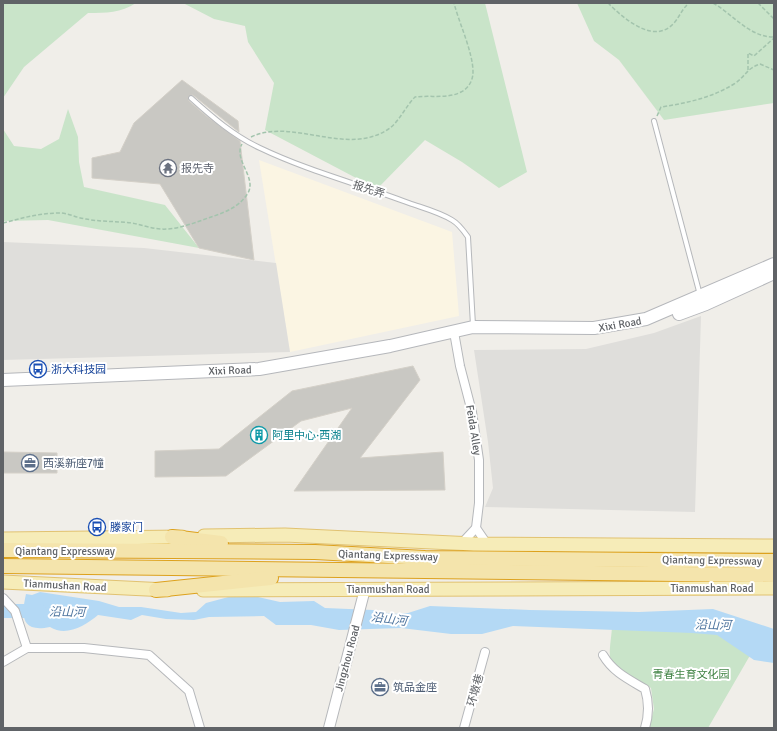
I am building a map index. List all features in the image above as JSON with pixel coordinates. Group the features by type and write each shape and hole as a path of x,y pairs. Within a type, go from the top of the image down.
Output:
{"highway":[{"path":"172,537 193,541 315,552"},
{"name":"Qiantang Expressway","path":"3,550 315,552 425,558 774,561"},
{"name":"Qiantang Expressway","path":"3,566 774,575"},
{"path":"156,590 254,579 375,571"}],"main road":[{"name":"Xixi Road","path":"3,380 259,370 473,327 594,328 646,319 774,264"},
{"name":"Xixi Road","path":"454,332 501,335 604,333 648,325 706,304 774,273"},
{"path":"3,539 285,535 487,544 774,546"},
{"name":"Tianmushan Road","path":"3,582 156,590 283,591 365,588 774,588"}],"street":[{"name":"Feida Alley","path":"454,332 460,366 472,412 479,460 479,503 476,528"},
{"path":"462,543 476,528 487,544"},
{"name":"Jingzhou Road","path":"329,728 365,588"},
{"path":"3,598 15,611 27,648"},
{"path":"3,662 27,648 84,648 149,656 189,691 200,728"},
{"name":"环墩巷","path":"464,728 486,652"},
{"path":"603,655 609,666 616,673 645,689 648,700 648,719 645,728"}],"lane":[{"name":"报先弄","path":"191,98 213,118 258,148 300,166 388,195 451,219 462,228 468,237 473,327"},
{"path":"654,122 701,296"}],"path":[{"path":"608,3 620,15 641,29 653,32 674,24 683,8 689,3"},
{"path":"714,3 747,29 761,35 774,37"},
{"path":"758,3 774,19"},
{"path":"748,70 748,53 754,56 774,37"},
{"path":"654,122 661,107 708,98 741,80 750,67 760,64 774,70"}],"shaded area":[{"path":"259,160 452,232 459,316 290,352"},
{"path":"3,242 144,248 276,263 290,352 3,360"},
{"path":"701,316 695,512 485,507 493,488 488,442 474,350 586,349 654,333"}],"green space":[{"path":"3,3 136,3 119,11 88,13 24,67 3,98"},
{"path":"183,3 485,3 527,172 499,188 462,162 425,140 377,189 265,130 274,83 248,42 245,26 214,19"},
{"path":"577,3 774,3 774,103 664,120 619,60 594,41"},
{"path":"68,109 78,137 79,162 84,187 165,205 199,248 48,220 3,221 3,129 14,146 41,149 59,139"},
{"name":"青春生育文化园","path":"612,625 728,633 752,652 708,728 649,728 654,709 651,688 627,675 612,663 610,653"}],"water":[{"path":"40,592 99,601 119,607 141,607 181,613 196,612 206,603 236,595 258,597 280,602 314,601 325,608 373,610 392,614 408,613 430,606 639,612 713,609 774,629 774,663 754,660 717,635 692,633 513,626 482,634 451,634 401,628 339,630 311,625 276,625 264,616 209,617 194,620 166,619 142,615 131,620 98,615 75,629 62,631 50,627 33,627 28,625 25,621 24,602 26,594 32,595"}],"building":[{"name":"报先寺","path":"182,80 238,121 239,132 193,95 188,97 189,101 205,115 240,141 254,260 199,248 160,184 92,178 92,158 120,152 134,123"},
{"name":"阿里中心·西湖","path":"413,366 420,380 360,458 443,452 445,490 294,491 352,408 301,421 226,476 155,477 155,451 219,449 292,391"},
{"name":"西溪新座7幢","path":"3,452 57,453 57,473 3,473"}],"waterway":[{"name":"沿山河","path":"3,611 40,611"}],"place":[{"name":"报先寺","path":"168,168"},
{"name":"浙大科技园","path":"38,369"},
{"name":"阿里中心·西湖","path":"259,435"},
{"name":"西溪新座7幢","path":"30,463"},
{"name":"滕家门","path":"97,527"},
{"name":"筑品金座","path":"380,687"}]}
